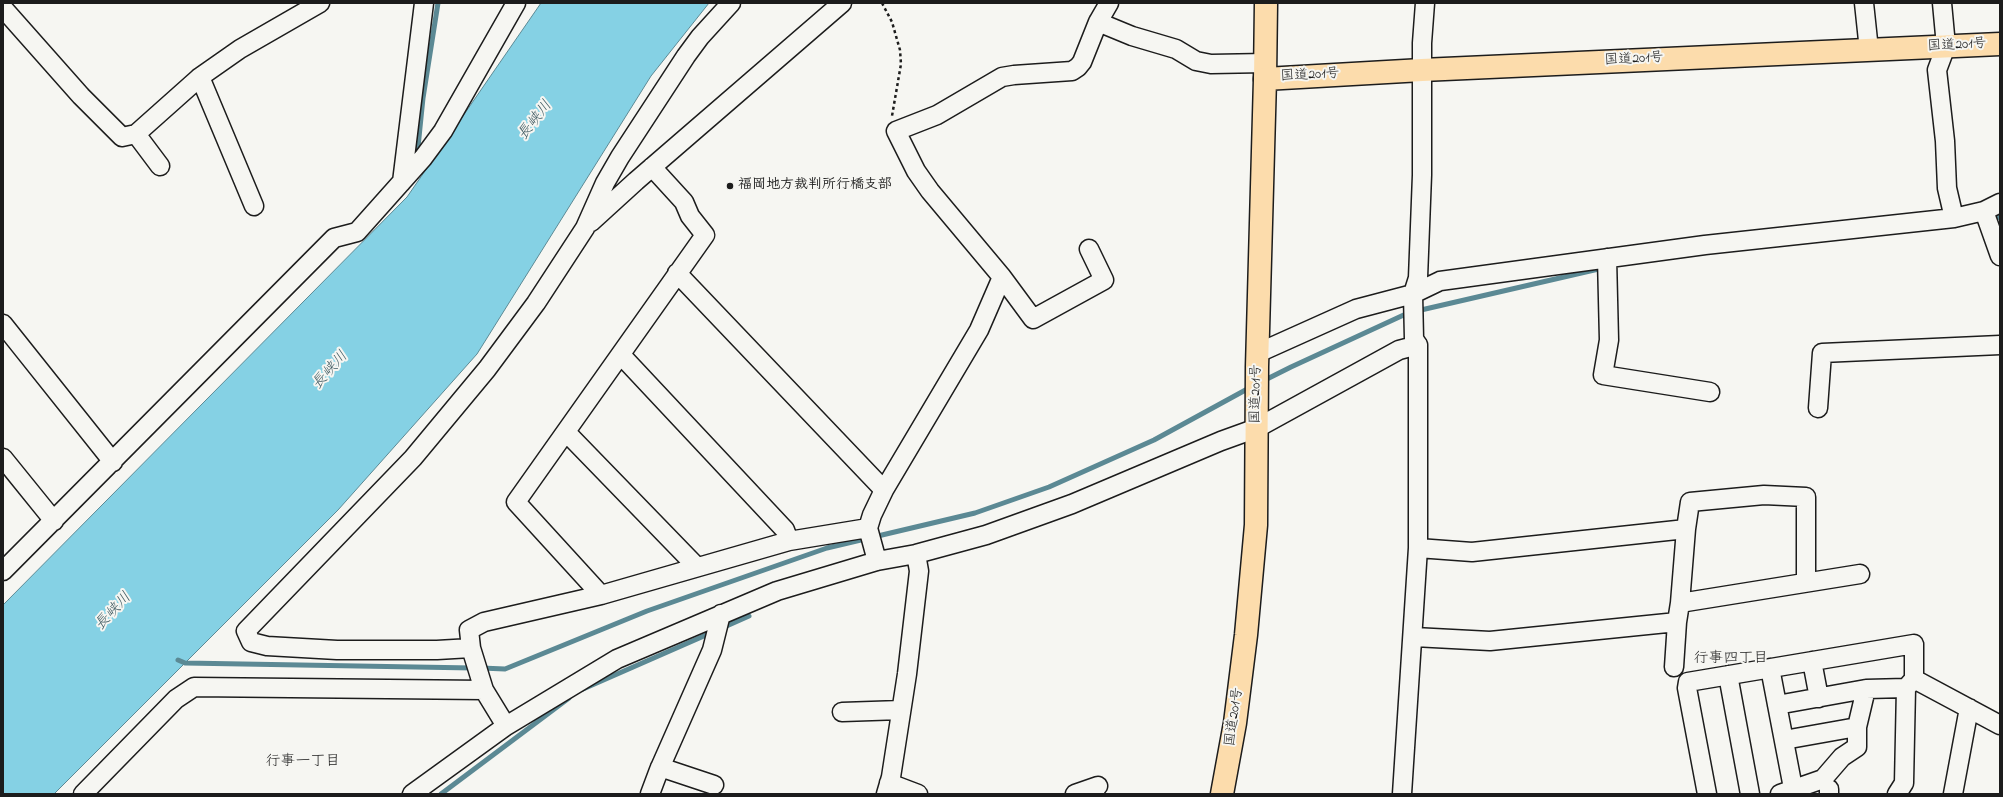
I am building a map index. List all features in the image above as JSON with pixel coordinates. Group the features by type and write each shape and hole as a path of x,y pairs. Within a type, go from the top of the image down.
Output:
{"main road":[{"path":"1266,3 1266,71"},
{"name":"国道201号","path":"1222,794 1235,723 1246,635 1256,525 1258,360 1266,71 1422,70 2000,44"}],"street":[{"path":"3,8 81,96 122,137 136,134 200,77 240,49 320,3"},
{"path":"402,182 424,3"},
{"path":"3,571 334,238 357,232 402,182 443,131 516,3"},
{"path":"471,648 437,650 337,650 267,646 251,642 246,631 413,458 487,369 536,303 585,228 605,183 620,157 695,43 731,3"},
{"path":"585,228 636,181 842,3"},
{"path":"1089,248 1104,280 1032,319 1002,277 930,191 916,171 896,131 937,115 1002,78 1014,75 1072,70 1082,62 1098,22 1109,3"},
{"path":"1402,794 1414,636 1418,548 1416,342 1413,298 1418,278 1422,183 1422,43 1425,3"},
{"path":"1864,3 1869,50"},
{"path":"1942,3 1946,46 1937,70 1945,141 1947,188 1954,218"},
{"path":"1098,22 1132,36 1176,49 1196,61 1266,71"},
{"path":"200,77 254,206"},
{"path":"136,134 160,166"},
{"path":"620,157 621,166 636,181"},
{"path":"601,595 516,502 705,234 690,216 684,202 652,168"},
{"path":"1258,360 1356,309 1413,298 1440,281 1607,258 1954,218 1992,207 2000,256"},
{"path":"1607,258 1609,340 1603,375 1710,392"},
{"path":"677,273 884,490"},
{"path":"876,556 868,528 872,515 884,490 979,330 1002,277"},
{"path":"3,324 113,462"},
{"path":"412,794 506,726 617,659 777,591 876,556 916,554 986,535 1072,504 1257,425 1416,342"},
{"path":"1818,408 1822,353 2000,345"},
{"path":"621,355 785,530 789,541"},
{"path":"566,432 697,567"},
{"path":"3,458 54,520"},
{"path":"1674,667 1686,529 1690,502 1764,495 1806,497 1806,582"},
{"path":"506,726 483,685 471,648 469,630 484,622 601,595 789,541 868,528"},
{"path":"1418,548 1472,552 1686,529"},
{"path":"916,554 919,571 901,710 888,788 918,794"},
{"path":"1680,603 1860,574"},
{"path":"650,794 660,767 712,650 721,614"},
{"path":"1414,636 1490,641 1677,622"},
{"path":"1707,794 1687,688 1688,682 1914,644 1904,783 1897,794"},
{"path":"1812,661 1819,698"},
{"path":"1770,668 1784,740 1786,791 1823,779 1842,757 1857,747 1857,727 1866,689"},
{"path":"1728,675 1750,794"},
{"path":"1777,705 1866,689 1910,684 1969,708 2000,725"},
{"path":"83,794 176,699 194,687 483,685"},
{"path":"1953,794 1969,708"},
{"path":"842,712 901,710"},
{"path":"1784,740 1857,727"},
{"path":"660,767 714,785"},
{"path":"1075,794 1098,786"}],"path":[{"path":"882,3 892,22 900,50 901,64 891,113 892,123 896,131"}],"water":[{"name":"長峡川","path":"541,3 709,3 651,76 477,354 338,510 54,794 3,794 3,605 407,197"}],"waterway":[{"path":"417,157 423,98 438,3"},
{"path":"1995,219 2000,216"},
{"path":"1263,381 1408,313 1603,268"},
{"path":"481,668 505,669 647,611 827,548 975,513 1049,487 1154,440 1251,387"},
{"path":"722,628 749,616"},
{"path":"583,689 713,632"},
{"path":"178,660 185,663 473,668"},
{"path":"441,794 569,698"}],"place":[{"name":"福岡地方裁判所行橋支部","path":"730,186"}],"district":[{"name":"行事四丁目","path":"1731,660"},
{"name":"行事一丁目","path":"303,763"}]}
